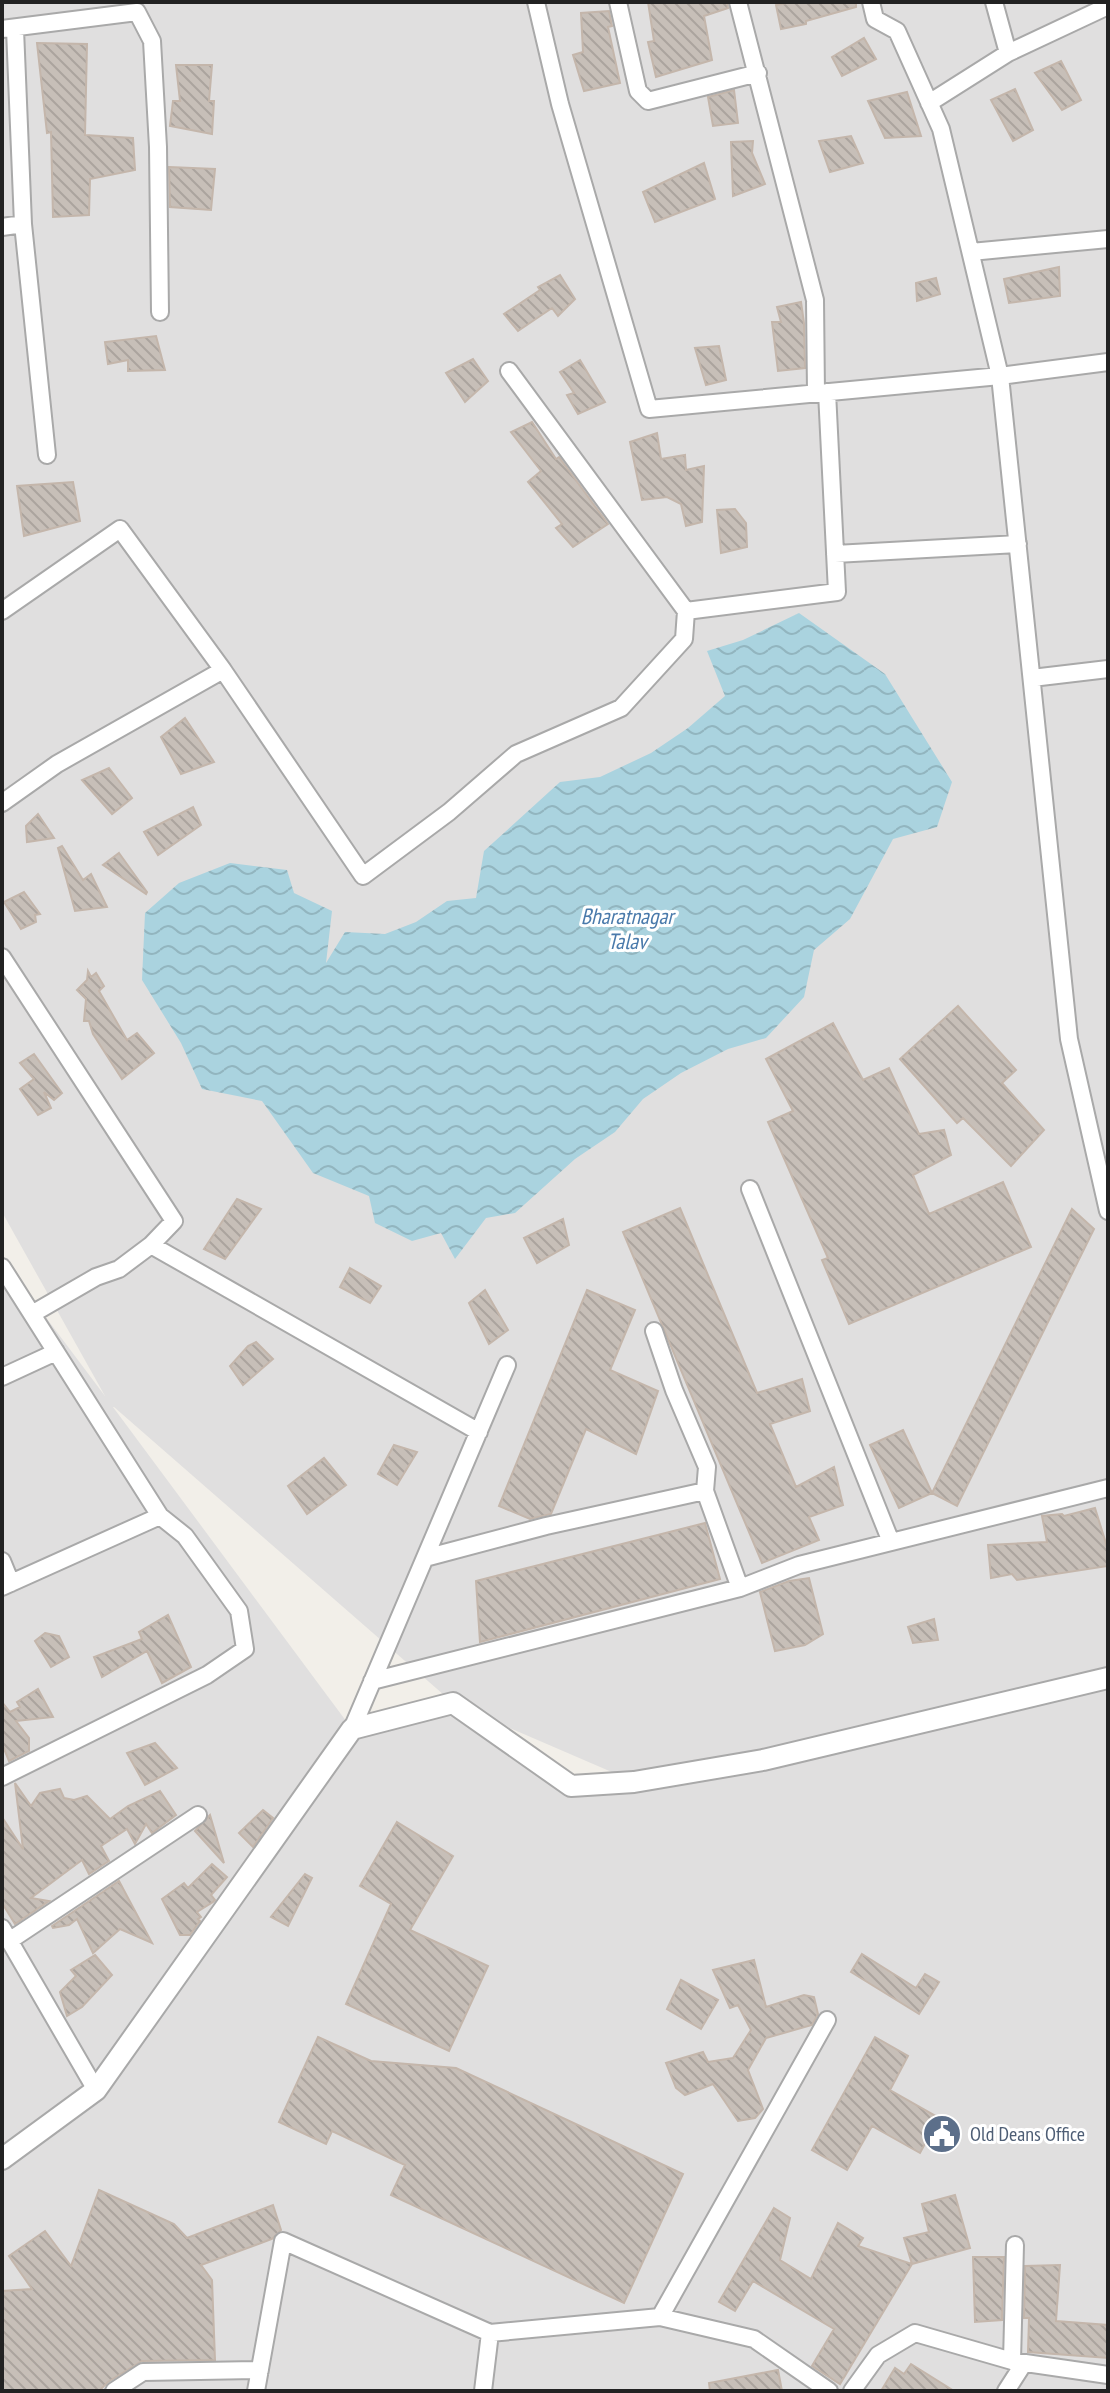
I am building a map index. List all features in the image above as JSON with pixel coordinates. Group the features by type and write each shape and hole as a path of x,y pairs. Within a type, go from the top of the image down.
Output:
{"street":[{"path":"536,2 560,104 649,409 1000,376 1108,362"},
{"path":"618,2 638,91 648,101 758,73"},
{"path":"686,611 837,592 815,300 738,2"},
{"path":"871,2 875,19 897,31 941,129 1000,376 1069,1039 1108,1211"},
{"path":"994,2 1008,53"},
{"path":"929,103 1008,53 1108,6"},
{"path":"47,455 23,224 8,29 137,12 152,41 158,147 160,312"},
{"path":"2,227 23,224"},
{"path":"971,252 1108,239"},
{"path":"2,611 120,529 223,670 363,876 449,812 516,754 621,708 684,639 686,611 509,371"},
{"path":"835,554 1018,544"},
{"path":"1032,678 1108,669"},
{"path":"2,803 57,764 223,670"},
{"path":"2,957 174,1221 151,1245 119,1269 96,1277 32,1314"},
{"path":"750,1189 891,1542"},
{"path":"151,1245 479,1432"},
{"path":"2,1267 160,1516 185,1536 239,1611 245,1649 207,1675 2,1777"},
{"path":"654,1331 674,1390 707,1467 705,1491 740,1588"},
{"path":"2,1377 56,1352"},
{"path":"2,2159 96,2090 352,1729 507,1365"},
{"path":"372,1681 740,1588 799,1565 1108,1488"},
{"path":"425,1558 546,1526 705,1491"},
{"path":"2,1561 6,1585 160,1516"},
{"path":"352,1729 453,1703 571,1786 634,1782 763,1760 1108,1678"},
{"path":"96,2090 6,1935 198,1815"},
{"path":"660,2317 827,2020"},
{"path":"256,2391 283,2241 490,2333 660,2317 754,2339 829,2391"},
{"path":"1006,2391 1018,2362 1015,2245"},
{"path":"483,2391 490,2333"},
{"path":"852,2391 878,2355 915,2333 1018,2362 1108,2375"},
{"path":"114,2391 143,2372 260,2370"}],"shaded area":[{"path":"2,2 1108,2 1108,2391 2,2391 2,1259 105,1396 2,1212","holes":["114,1407 452,1702 352,1729","459,1706 614,1773 571,1786"]}],"water":[{"name":"Bharatnagar Talav","path":"799,613 885,674 952,782 937,827 893,839 850,919 814,950 804,997 766,1038 728,1049 681,1073 643,1099 615,1132 575,1159 515,1213 486,1218 455,1259 441,1233 412,1241 375,1223 369,1196 313,1173 262,1101 202,1089 181,1043 142,980 145,913 179,883 230,863 287,870 294,893 332,911 326,963 345,932 385,934 416,922 447,901 476,898 484,851 560,782 600,777 651,753 688,728 725,696 707,651 743,640"}],"building":[{"path":"648,2 727,2 728,8 704,16 712,60 656,77 648,42 654,41"},
{"path":"856,2 856,7 781,29 776,5"},
{"path":"609,11 612,26 608,27 620,83 584,91 573,55 583,52 581,13"},
{"path":"864,38 876,59 842,76 832,57"},
{"path":"37,43 87,44 85,135 133,138 135,170 90,179 89,215 53,217 51,132 47,133"},
{"path":"1061,61 1081,100 1062,110 1035,73"},
{"path":"176,65 212,65 209,101 214,101 212,134 170,126 173,101 180,101"},
{"path":"1015,89 1033,130 1013,141 991,100"},
{"path":"734,90 738,123 713,126 708,97"},
{"path":"907,92 921,136 885,138 868,101"},
{"path":"851,136 863,163 830,172 819,141"},
{"path":"753,141 752,153 765,184 733,196 731,142"},
{"path":"704,163 715,199 655,222 643,192"},
{"path":"169,167 215,169 211,210 170,207"},
{"path":"1059,267 1060,296 1009,303 1004,279"},
{"path":"560,275 575,299 558,316 552,308 518,331 504,314 540,290 538,287"},
{"path":"936,278 940,294 917,301 916,283"},
{"path":"801,302 805,368 778,371 772,322 781,322 777,307"},
{"path":"156,336 165,370 128,371 128,360 108,364 105,342"},
{"path":"719,346 726,380 706,385 695,348"},
{"path":"473,359 488,381 465,402 446,373"},
{"path":"580,360 605,402 578,414 567,395 574,393 560,372"},
{"path":"532,422 556,459 559,457 608,524 573,547 556,528 562,524 528,482 541,471 511,432"},
{"path":"657,433 661,459 685,455 686,470 704,466 702,522 686,526 681,504 667,497 642,500 630,442"},
{"path":"73,482 80,521 24,536 17,486"},
{"path":"735,509 746,523 747,547 721,553 717,510"},
{"path":"185,718 214,762 181,774 161,737"},
{"path":"109,768 132,798 112,814 82,780"},
{"path":"193,807 201,825 158,855 144,832"},
{"path":"38,814 54,838 27,842 26,826"},
{"path":"62,846 83,880 91,874 107,907 75,911 58,848"},
{"path":"119,853 147,892 146,894 103,865"},
{"path":"24,892 40,914 35,915 36,922 21,929 4,902"},
{"path":"88,971 91,977 96,973 104,986 99,991 127,1040 137,1033 154,1053 122,1079 93,1034 89,1021 84,1021 86,999 77,990 87,980"},
{"path":"958,1006 1016,1070 1002,1083 1044,1130 1011,1166 963,1118 957,1123 900,1059"},
{"path":"833,1023 863,1080 889,1068 919,1134 944,1130 951,1155 913,1175 929,1214 1003,1182 1031,1247 849,1324 822,1260 828,1258 768,1122 793,1111 766,1059"},
{"path":"34,1054 62,1093 54,1100 44,1092 51,1108 38,1115 20,1089 34,1079 20,1063"},
{"path":"237,1199 261,1209 225,1259 204,1249"},
{"path":"680,1208 757,1393 802,1379 810,1411 770,1424 796,1487 834,1467 843,1505 809,1517 819,1540 762,1563 623,1232"},
{"path":"1072,1209 1094,1229 957,1506 932,1493"},
{"path":"563,1219 569,1245 537,1263 524,1238"},
{"path":"350,1268 381,1286 370,1303 340,1287"},
{"path":"485,1290 508,1330 489,1344 469,1303"},
{"path":"587,1290 635,1310 610,1370 658,1391 636,1454 586,1429 551,1514 530,1519 499,1506"},
{"path":"256,1342 273,1359 243,1385 230,1366 248,1346"},
{"path":"903,1430 932,1493 899,1508 870,1445"},
{"path":"394,1445 417,1452 397,1485 378,1474"},
{"path":"324,1458 346,1485 307,1514 288,1486"},
{"path":"1095,1508 1108,1550 1108,1566 1017,1580 1012,1574 991,1578 988,1545 1047,1542 1042,1516 1064,1516"},
{"path":"705,1523 720,1579 480,1642 476,1581"},
{"path":"809,1578 823,1634 805,1645 775,1651 760,1592 789,1581"},
{"path":"168,1615 191,1667 162,1683 147,1651 102,1677 94,1657 142,1639 139,1632"},
{"path":"934,1619 938,1640 913,1643 908,1627"},
{"path":"45,1633 59,1636 69,1657 51,1667 35,1641"},
{"path":"38,1689 53,1717 16,1721 29,1738 29,1751 9,1761 2,1744 2,1702 10,1712 20,1707 17,1702"},
{"path":"155,1743 177,1768 145,1785 127,1753"},
{"path":"15,1783 31,1806 40,1793 60,1789 64,1798 74,1800 87,1796 110,1819 128,1806 160,1791 176,1815 152,1833 146,1824 135,1844 127,1829 101,1846 109,1861 89,1874 82,1860 31,1898 49,1901 15,1924 2,1903 2,1817 23,1849"},
{"path":"263,1810 273,1818 253,1847 239,1833"},
{"path":"210,1815 224,1863 195,1831"},
{"path":"397,1822 453,1856 410,1930 488,1966 449,2051 346,2004 391,1904 360,1886"},
{"path":"212,1864 227,1877 211,1895 215,1900 197,1912 200,1921 190,1935 180,1935 162,1899 184,1883 188,1888"},
{"path":"305,1874 312,1878 288,1926 271,1917"},
{"path":"119,1881 152,1943 120,1929 93,1953 77,1919 69,1925 53,1928 52,1926"},
{"path":"862,1954 916,1988 925,1974 939,1982 919,2014 851,1972"},
{"path":"95,1955 112,1975 82,2007 67,2016 60,1992 76,1976 71,1970"},
{"path":"754,1960 766,2007 804,1995 814,1997 818,2014 812,2025 766,2038 748,2070 763,2109 755,2118 738,2121 713,2084 685,2095 676,2088 666,2063 703,2052 708,2062 733,2058 751,2030 738,2005 730,2008 713,1970"},
{"path":"681,1980 718,2000 701,2029 667,2009"},
{"path":"318,2037 371,2061 456,2068 683,2174 624,2303 391,2195 405,2165 332,2131 326,2144 279,2122"},
{"path":"875,2037 908,2056 890,2090 939,2118 920,2153 872,2126 847,2170 812,2150"},
{"path":"99,2190 174,2224 187,2238 273,2205 281,2230 272,2239 201,2265 212,2280 215,2360 142,2361 99,2391 2,2391 2,2291 32,2289 9,2256 45,2231 71,2266"},
{"path":"955,2195 970,2248 912,2264 904,2238 929,2232 922,2204"},
{"path":"774,2208 790,2218 780,2260 811,2279 838,2223 863,2238 858,2246 912,2264 840,2384 812,2366 834,2329 753,2281 735,2311 719,2302"},
{"path":"973,2257 1004,2257 1002,2320 975,2322"},
{"path":"1060,2265 1056,2321 1108,2325 1108,2358 1028,2352 1029,2318 1024,2318 1025,2266"},
{"path":"911,2364 954,2391 881,2391 895,2368 904,2374"},
{"path":"778,2370 782,2391 710,2391 709,2383"}],"place":[{"name":"Old Deans Office","path":"942,2134"}]}
